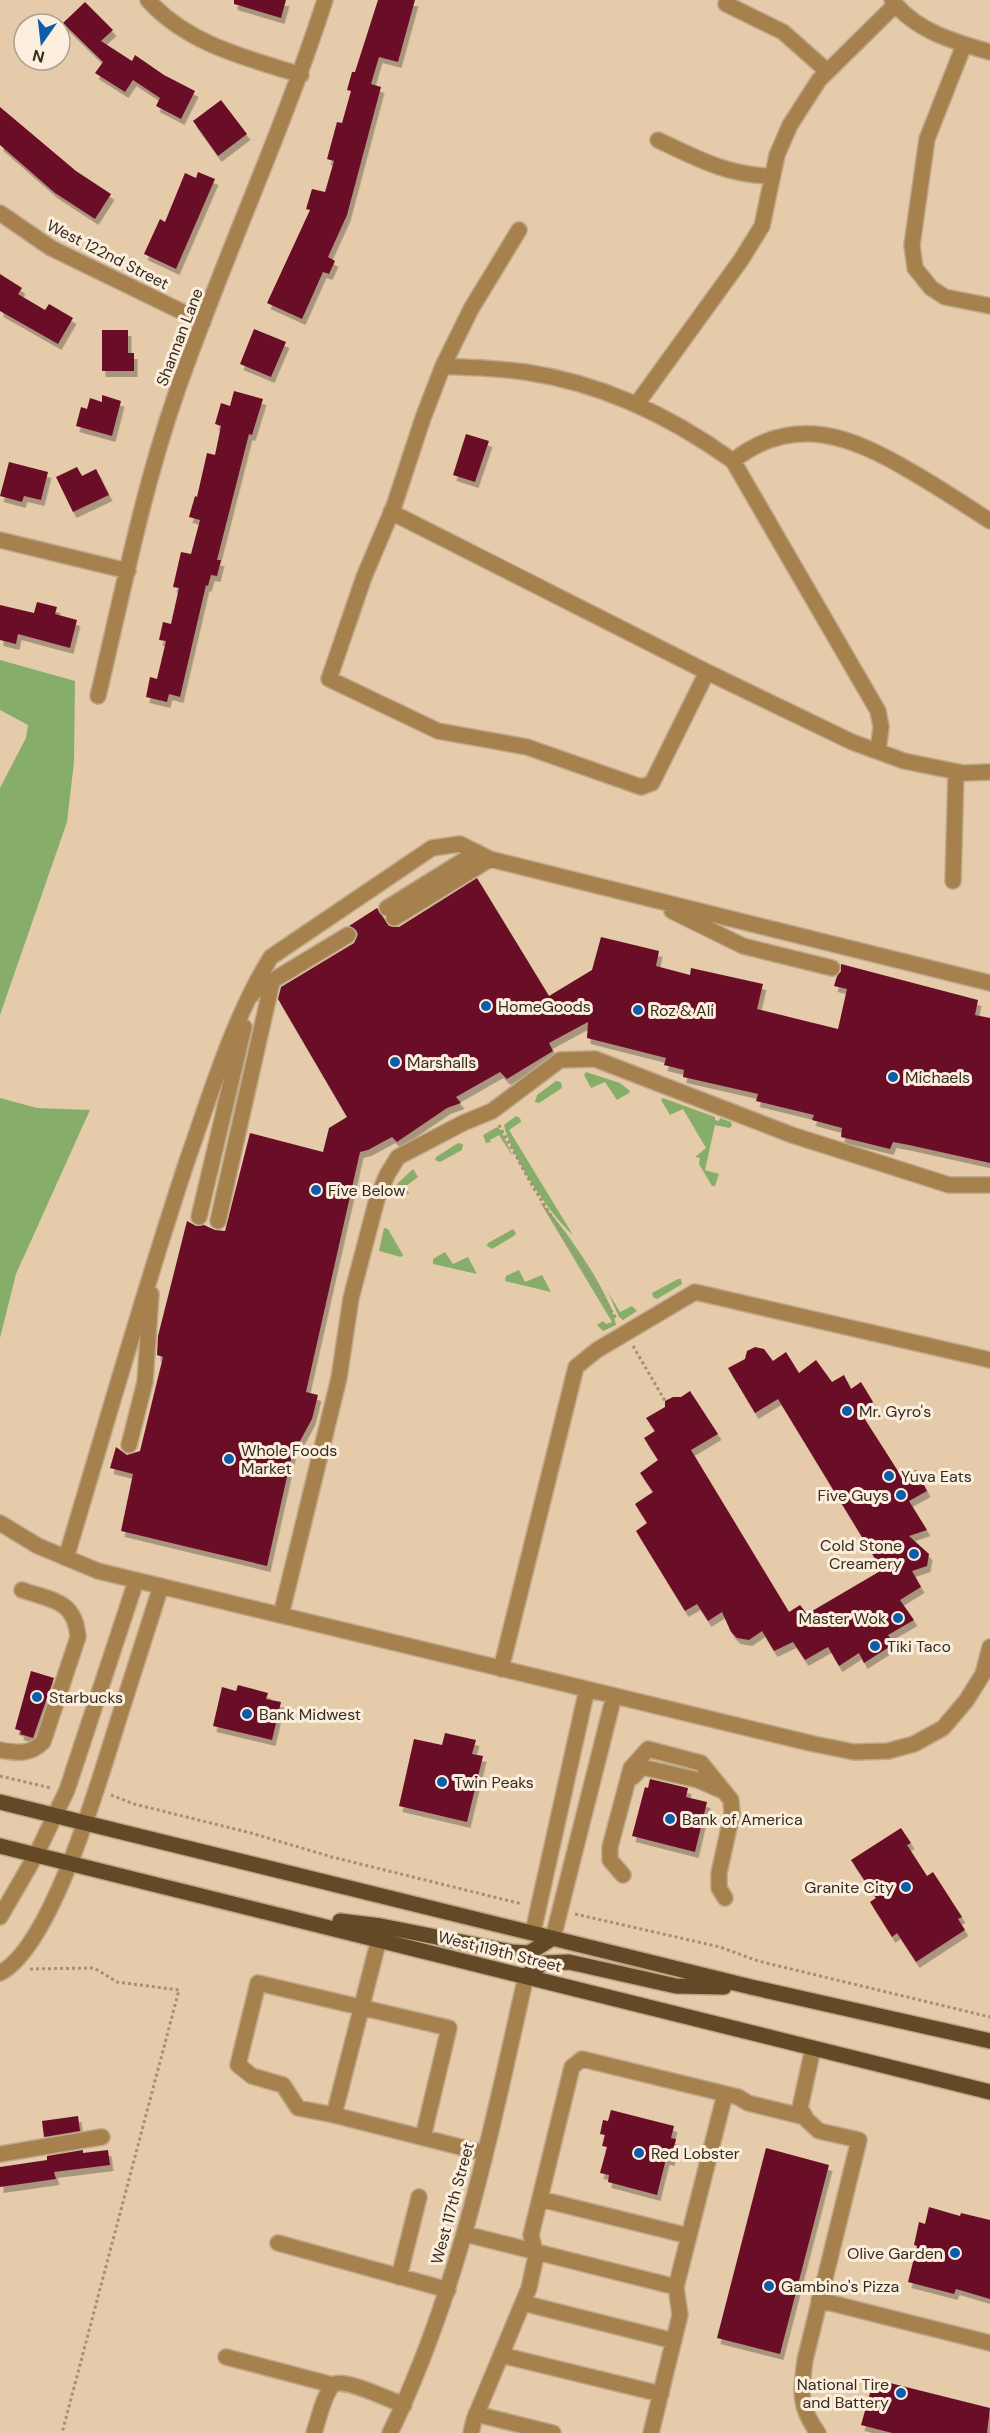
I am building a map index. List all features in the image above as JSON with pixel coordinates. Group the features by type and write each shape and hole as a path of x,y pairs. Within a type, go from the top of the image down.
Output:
{"main road":[{"name":"West 119th Street","path":"0,1802 751,1987 990,2041"},
{"name":"West 119th Street","path":"0,1846 990,2092"},
{"path":"272,1913 381,1926 512,1952 529,1953 553,1938"},
{"path":"526,1976 543,1963 561,1962 676,1986 751,1987"}],"street":[{"path":"148,0 158,11 186,31 218,48 301,75"},
{"name":"Shannan Lane","path":"98,696 147,493 175,395 301,75 325,0"},
{"path":"636,405 741,260 762,226 777,155 790,125 827,71 893,3 924,28 964,45 990,52"},
{"path":"726,4 783,32 827,71"},
{"path":"964,45 927,139 912,245 915,268 931,288 945,297 990,306"},
{"path":"658,140 724,170 772,176"},
{"name":"West 122nd Street","path":"0,213 51,248 203,322"},
{"path":"519,230 471,309 443,366 392,512 364,577 329,679 438,731 527,747 641,787 652,783 707,672"},
{"path":"443,366 528,373 615,395 703,439 733,461 878,711 881,727 878,751"},
{"path":"733,461 758,445 781,438 807,434 841,437 874,450 990,521"},
{"path":"392,512 707,672 852,742 904,761 956,772 990,772"},
{"path":"0,540 128,571"},
{"path":"953,881 956,772"},
{"path":"66,1558 154,1265 220,1066 257,980 271,957 432,848 460,844 484,856 990,983"},
{"path":"391,913 484,856"},
{"path":"644,897 743,946 832,968"},
{"path":"199,1217 252,993 348,935"},
{"path":"969,978 990,991"},
{"path":"218,1221 272,982"},
{"path":"281,1615 339,1378 351,1298 380,1191 398,1157 462,1123 492,1111 560,1060 595,1059 803,1138 949,1185 990,1185"},
{"path":"129,1445 145,1382 154,1265"},
{"path":"501,1669 576,1367 597,1350 694,1292 990,1360"},
{"path":"0,1523 38,1546 98,1571 854,1752 888,1751 914,1744 943,1728 966,1701 983,1674 990,1647"},
{"path":"0,1917 36,1855 67,1790 136,1581"},
{"path":"0,1973 20,1959 38,1933 69,1864 85,1822 161,1587"},
{"path":"0,1749 27,1753 36,1749 43,1742 78,1637 76,1621 66,1606 22,1590"},
{"path":"533,1932 587,1689"},
{"path":"553,1938 614,1696"},
{"path":"623,1875 610,1860 610,1847 631,1768 646,1757 699,1770 731,1800 733,1806 719,1873 719,1888 725,1898"},
{"path":"626,1785 641,1777 699,1790 724,1791"},
{"path":"334,2115 379,1939"},
{"name":"West 117th Street","path":"390,2433 404,2405 448,2290 465,2234 526,1976"},
{"path":"423,2138 449,2028 258,1983 238,2065 252,2076 283,2085 298,2108 484,2153"},
{"path":"813,2048 800,2108 805,2117 819,2131 859,2140 805,2360 801,2394 809,2420 818,2433"},
{"path":"471,2433 476,2414 529,2288 536,2253 531,2235 572,2067 582,2059 738,2097 748,2103 805,2117"},
{"path":"651,2433 680,2315 676,2287 725,2094"},
{"path":"0,2154 102,2137"},
{"path":"399,2277 419,2197"},
{"path":"540,2199 689,2236"},
{"path":"465,2234 676,2287"},
{"path":"278,2243 448,2290"},
{"path":"819,2300 990,2343"},
{"path":"523,2303 674,2341"},
{"path":"501,2355 661,2394"},
{"path":"226,2357 333,2385 339,2383 365,2390 404,2405"},
{"path":"314,2433 333,2385"},
{"path":"476,2414 553,2433"}],"path":[{"path":"492,1111 533,1186 626,1333 665,1401"},
{"path":"0,1776 51,1788"},
{"path":"111,1795 134,1804 251,1833 332,1857 527,1905"},
{"path":"583,1915 720,1947 758,1961 990,2017"}],"green space":[{"path":"0,660 75,681 74,762 67,822 0,1015 0,788 26,738 28,725 0,710"},
{"path":"586,1072 620,1083 630,1091 617,1100 605,1082 591,1088 584,1075"},
{"path":"556,1081 561,1082 562,1088 539,1103 535,1102 537,1095"},
{"path":"0,1098 37,1108 90,1110 16,1274 0,1338"},
{"path":"663,1098 715,1117 715,1120 719,1121 720,1118 731,1122 732,1126 729,1128 715,1125 705,1170 719,1174 715,1186 712,1186 699,1164 700,1158 695,1157 706,1148 683,1109 670,1115 661,1100"},
{"path":"516,1116 521,1122 509,1130 573,1235 542,1199 514,1152 504,1125"},
{"path":"497,1127 501,1130 513,1157 499,1135 486,1143 483,1135"},
{"path":"458,1143 463,1144 462,1150 440,1162 435,1160 436,1157"},
{"path":"413,1169 418,1177 406,1186 409,1193 399,1198 393,1197 397,1184"},
{"path":"540,1202 585,1260 606,1297 616,1325 603,1331 597,1325 603,1321 606,1324 612,1322"},
{"path":"384,1228 388,1229 403,1255 401,1257 379,1251"},
{"path":"513,1229 516,1233 514,1236 492,1249 487,1246 488,1243"},
{"path":"445,1252 453,1264 468,1257 477,1274 433,1264 433,1259"},
{"path":"519,1270 525,1282 542,1275 551,1292 505,1281 506,1276"},
{"path":"681,1279 682,1284 657,1299 653,1297 652,1293"},
{"path":"608,1292 620,1312 632,1306 637,1311 623,1320 619,1317"}],"building":[{"path":"234,0 286,0 281,18 234,4"},
{"path":"378,0 415,0 398,62 379,57 371,84 381,87 347,215 328,257 335,261 329,274 323,272 302,319 267,303 310,210 306,209 312,189 325,192 334,161 327,159 337,122 342,123 351,91 347,90 352,72 355,72"},
{"path":"85,2 113,30 101,41 132,61 135,55 164,75 195,91 181,119 156,106 160,98 133,80 125,92 95,73 103,62 72,32 72,14"},
{"path":"221,100 247,134 218,156 193,121"},
{"path":"0,107 76,171 111,194 95,219 55,193 0,145"},
{"path":"198,172 215,179 176,269 144,254 160,219 165,222 185,173 196,178"},
{"path":"0,274 22,288 18,294 45,310 49,304 73,318 58,344 0,311"},
{"path":"254,329 286,342 271,377 240,364"},
{"path":"102,330 128,330 128,353 134,353 134,371 102,371"},
{"path":"234,391 263,399 252,435 249,434 217,560 221,560 217,576 211,575 208,586 206,585 180,697 169,694 167,702 146,697 150,677 157,679 166,641 159,640 163,622 171,624 179,588 173,587 181,552 191,554 200,520 189,517 195,496 197,497 207,453 215,455 221,426 215,424 221,403 230,406"},
{"path":"102,395 121,401 112,436 76,426 81,407 87,409 90,398 102,402"},
{"path":"466,434 489,441 475,482 453,475"},
{"path":"9,462 48,472 41,500 24,496 22,502 0,496"},
{"path":"77,467 82,476 96,469 109,495 73,512 56,477"},
{"path":"37,602 57,607 55,614 77,620 70,648 18,634 16,644 0,640 0,605 34,613"},
{"path":"477,878 549,996 592,970 601,937 659,951 656,966 690,975 691,968 763,984 757,1009 838,1029 847,989 834,986 841,971 841,964 978,1000 975,1015 990,1018 990,1163 893,1142 890,1149 841,1137 842,1128 812,1120 814,1115 756,1101 758,1094 683,1077 684,1070 664,1065 666,1058 587,1038 588,1022 549,1043 553,1051 507,1079 500,1072 456,1097 461,1103 447,1108 397,1142 392,1137 360,1152 306,1392 318,1395 312,1419 300,1441 295,1441 267,1566 121,1531 133,1474 110,1468 116,1447 127,1455 140,1451 163,1357 157,1355 158,1336 187,1221 196,1226 204,1225 225,1231 250,1133 323,1152 329,1128 347,1117 278,999 281,987 354,943 358,934 349,926 377,908 389,926 399,927"},
{"path":"755,1347 764,1349 773,1361 786,1352 799,1373 816,1360 832,1382 844,1375 851,1389 861,1382 873,1402 859,1410 903,1479 916,1470 927,1491 909,1501 927,1530 909,1536 929,1554 927,1566 912,1571 921,1587 900,1600 914,1620 888,1635 894,1644 864,1663 859,1653 839,1666 828,1647 805,1660 793,1642 774,1651 762,1631 749,1640 737,1638 731,1632 722,1612 708,1621 697,1604 685,1611 636,1531 647,1523 635,1504 653,1492 640,1473 658,1460 644,1438 655,1431 646,1418 665,1407 665,1401 673,1397 681,1397 690,1391 718,1434 691,1450 789,1612 800,1605 807,1614 882,1570 778,1399 755,1413 728,1368 745,1359 747,1351"},
{"name":"Starbucks","path":"31,1671 54,1678 33,1738 20,1734 21,1731 15,1729"},
{"name":"Bank Midwest","path":"238,1685 268,1693 266,1699 281,1702 272,1740 213,1726 222,1687 236,1691"},
{"path":"445,1733 476,1740 472,1754 483,1756 467,1822 399,1806 414,1739 442,1745"},
{"name":"Bank of America","path":"650,1779 688,1788 686,1797 707,1802 695,1852 632,1836 645,1787 648,1788"},
{"name":"Granite City","path":"901,1828 911,1843 907,1845 927,1876 933,1872 962,1917 958,1919 965,1930 916,1962 897,1933 892,1937 870,1902 876,1898 851,1860"},
{"name":"Red Lobster","path":"611,2110 674,2126 671,2138 676,2139 671,2160 666,2159 657,2195 608,2182 609,2175 600,2173 607,2147 602,2146 605,2135 600,2134 603,2120 608,2121"},
{"path":"78,2116 80,2131 44,2137 42,2121"},
{"path":"766,2148 829,2165 780,2354 717,2338"},
{"path":"83,2150 83,2153 108,2150 110,2165 54,2172 56,2179 0,2187 0,2167 47,2160 47,2156"},
{"name":"Olive Garden","path":"929,2207 960,2216 961,2213 990,2220 990,2299 956,2289 954,2294 908,2282 917,2246 914,2245 919,2222 925,2224"},
{"name":"National Tire and Battery","path":"874,2379 990,2408 987,2433 892,2433 861,2425"}],"place":[{"name":"HomeGoods","path":"486,1006"},
{"name":"Roz & Ali","path":"638,1010"},
{"name":"Marshalls","path":"395,1062"},
{"name":"Michaels","path":"893,1077"},
{"name":"Five Below","path":"316,1190"},
{"name":"Mr. Gyro's","path":"847,1411"},
{"name":"Whole Foods Market","path":"229,1459"},
{"name":"Yuva Eats","path":"889,1476"},
{"name":"Five Guys","path":"901,1495"},
{"name":"Cold Stone Creamery","path":"914,1554"},
{"name":"Master Wok","path":"898,1618"},
{"name":"Tiki Taco","path":"875,1646"},
{"name":"Starbucks","path":"37,1697"},
{"name":"Bank Midwest","path":"247,1714"},
{"name":"Twin Peaks","path":"442,1782"},
{"name":"Bank of America","path":"670,1819"},
{"name":"Granite City","path":"906,1887"},
{"name":"Red Lobster","path":"639,2153"},
{"name":"Olive Garden","path":"955,2253"},
{"name":"Gambino's Pizza","path":"769,2286"},
{"name":"National Tire and Battery","path":"901,2393"}]}
